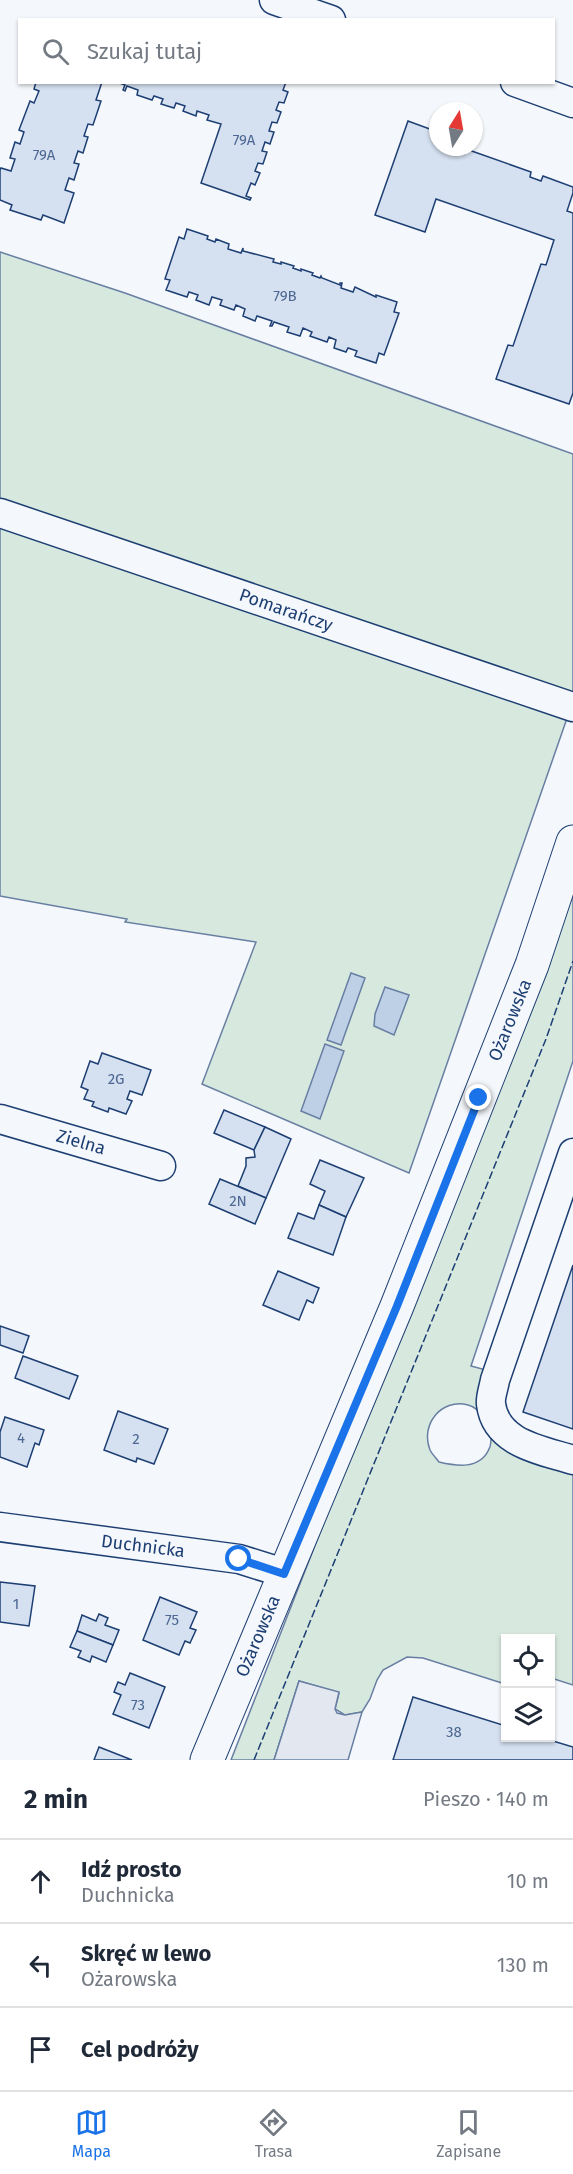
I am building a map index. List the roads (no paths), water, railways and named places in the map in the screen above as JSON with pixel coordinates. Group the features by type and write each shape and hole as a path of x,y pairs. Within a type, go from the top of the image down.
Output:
{"main road":[{"name":"Ożarowska","path":"207,1760 397,1306 519,999 573,842"}],"street":[{"path":"274,0 325,18"},
{"path":"521,84 573,103"},
{"name":"Pomarańczy","path":"0,513 573,707"},
{"name":"Zielna","path":"0,1119 161,1166"},
{"path":"573,1153 495,1380 491,1403 497,1422 504,1432 519,1443 573,1460"},
{"name":"Duchnicka","path":"0,1527 239,1559 284,1574"}],"water":[{"path":"351,973 365,978 341,1045 327,1040"},
{"path":"385,987 409,995 394,1035 374,1026 375,1014"},
{"path":"325,1044 344,1051 320,1119 301,1111"}]}
